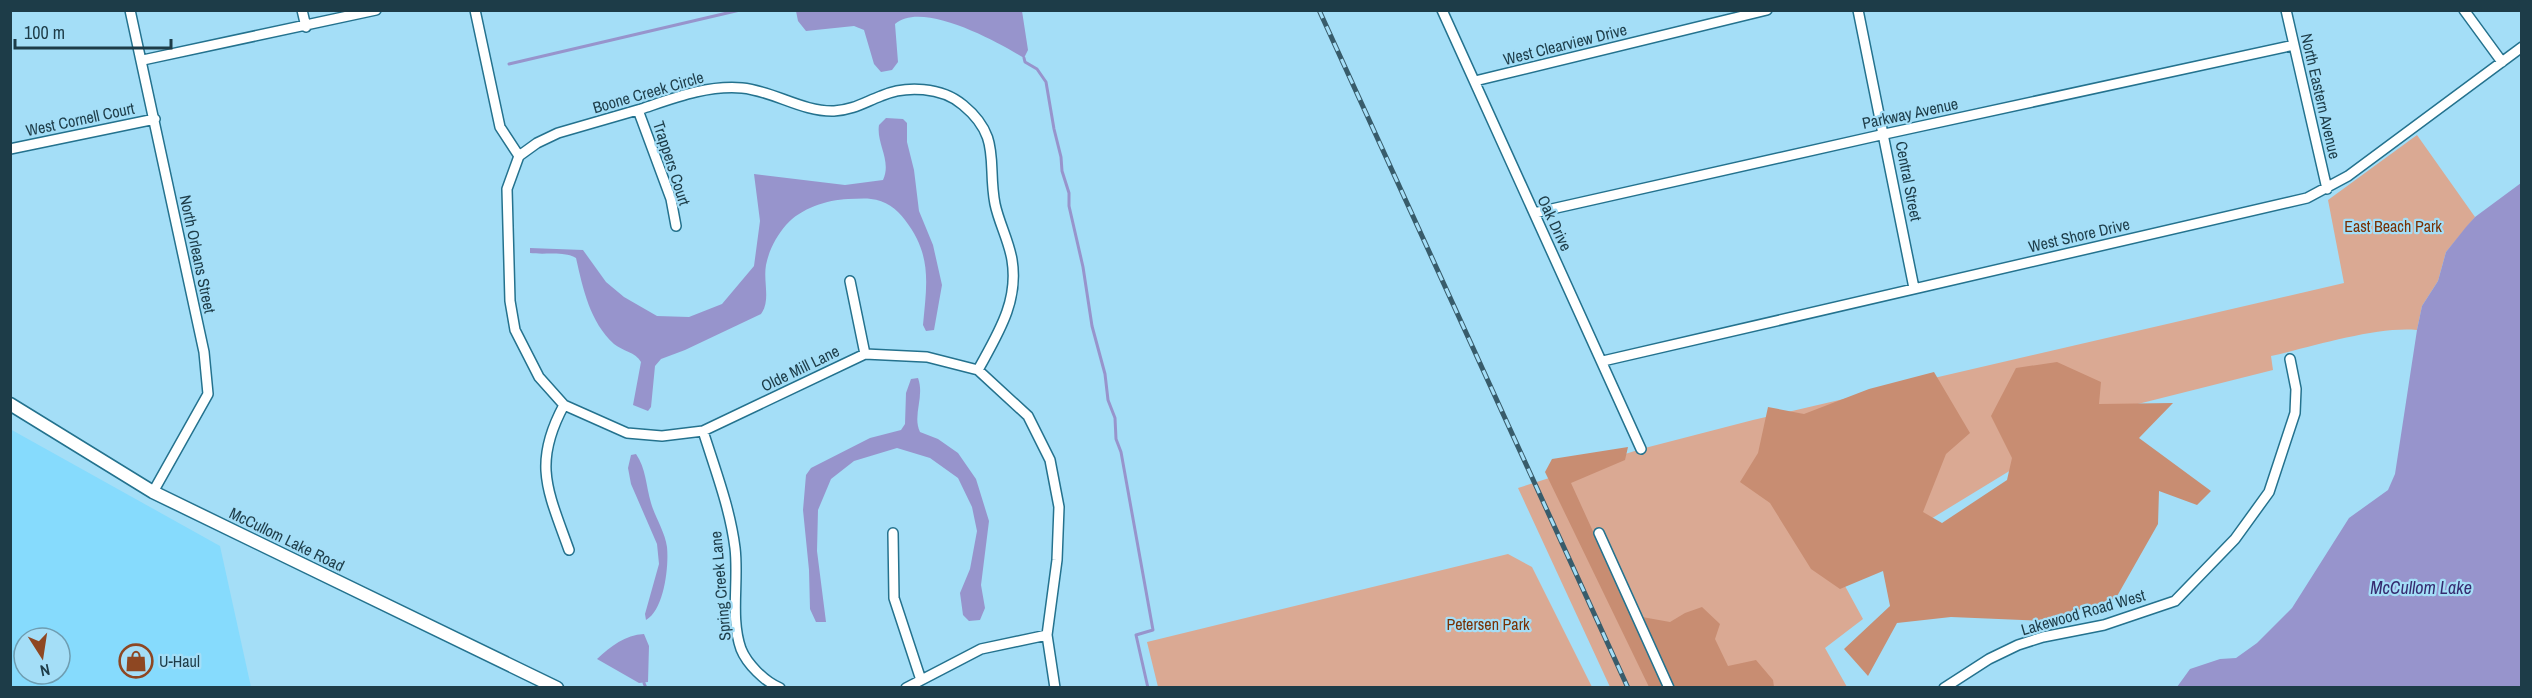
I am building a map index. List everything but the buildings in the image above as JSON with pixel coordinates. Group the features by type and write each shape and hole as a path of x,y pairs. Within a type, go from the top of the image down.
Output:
{"street":[{"name":"North Orleans Street","path":"130,10 143,60 204,352 208,394 153,492"},
{"path":"302,10 306,27"},
{"path":"143,60 306,27 376,10"},
{"path":"475,10 500,127 519,156"},
{"name":"Oak Drive","path":"1442,10 1641,449"},
{"name":"West Clearview Drive","path":"1475,81 1767,10"},
{"name":"Central Street","path":"1858,10 1885,134 1914,288"},
{"name":"North Eastern Avenue","path":"2286,10 2327,189"},
{"path":"2464,10 2502,62"},
{"name":"Parkway Avenue","path":"1534,213 2294,45"},
{"name":"West Shore Drive","path":"1603,361 2307,198 2348,176 2522,47"},
{"name":"Boone Creek Circle","path":"519,156 537,143 558,133 715,88 744,88 807,108 834,111 859,107 883,95 910,89 940,92 961,103 975,116 986,132 993,152 995,202 1012,260 1013,298 978,370"},
{"name":"Trappers Court","path":"638,110 671,199 676,226"},
{"name":"West Cornell Court","path":"10,149 155,119"},
{"name":"Olde Mill Lane","path":"519,156 507,189 510,301 515,330 539,377 564,405 627,433 662,436 703,431 864,354 927,357 978,370 1028,416 1050,460 1059,507 1058,560 1047,635 1054,687"},
{"path":"850,281 864,354"},
{"name":"Lakewood Road West","path":"1944,687 1989,659 2018,645 2043,637 2104,625 2175,601 2235,539 2269,492 2295,414 2296,389 2290,359"},
{"name":"McCullom Lake Road","path":"10,404 153,492 557,687"},
{"path":"564,405 552,428 544,458 547,489 569,550"},
{"name":"Spring Creek Lane","path":"703,431 727,509 735,548 736,630 742,652 758,673 780,687"},
{"path":"893,533 894,598 921,680"},
{"path":"1599,533 1669,687"},
{"path":"906,687 981,649 1047,635"}],"shaded area":[{"path":"2057,362 2101,382 2099,404 2173,403 2139,438 2211,491 2197,505 2159,491 2158,524 2116,598 2043,621 1951,617 1897,623 1868,676 1844,649 1890,606 1883,571 1840,589 1811,569 1770,503 1740,482 1758,453 1768,407 1804,414 1869,389 1934,372 1970,433 1946,454 1923,512 1942,523 2007,480 2012,458 1991,416 2016,368"},
{"path":"10,429 220,546 251,687 11,687"},
{"path":"1628,447 1625,460 1571,483 1631,615 1670,622 1702,607 1720,624 1715,639 1728,666 1756,660 1773,680 1774,687 1649,687 1545,472 1552,459"}],"green space":[{"name":"East Beach Park","path":"2417,135 2475,217 2446,252 2438,281 2422,306 2417,330 2364,334 2271,356 2273,370 2106,412 1839,575 1863,619 1825,648 1847,687 1610,687 1518,488 1641,449 1753,420 2344,283 2328,200"},
{"name":"Petersen Park","path":"1508,554 1532,567 1592,687 1158,687 1147,642"}],"water":[{"path":"796,11 1022,11 1028,50 1024,58 960,26 923,17 907,18 895,24 898,62 892,70 881,72 874,64 864,30 854,26 806,31 798,21"},
{"path":"886,118 903,119 907,123 907,142 914,170 919,211 933,245 942,285 934,330 926,331 923,325 926,296 924,258 914,233 902,216 890,206 876,200 848,199 823,203 792,219 776,239 766,265 766,303 761,314 661,359 655,366 651,407 648,411 633,405 641,362 636,356 614,344 599,326 585,293 576,258 560,254 530,253 530,248 583,250 606,282 624,297 657,316 689,317 722,304 754,266 760,221 754,174 845,185 883,180 886,166 879,125"},
{"name":"McCullom Lake","path":"2521,183 2521,687 2177,687 2190,669 2220,659 2236,658 2257,643 2292,608 2349,518 2388,490 2395,474 2422,306 2438,281 2446,252 2466,227 2475,217"},
{"path":"918,378 920,392 917,419 920,432 938,439 958,453 976,479 989,521 981,585 985,608 980,620 969,621 963,615 960,593 970,569 977,531 972,507 958,478 930,458 897,448 854,461 831,479 818,510 817,551 826,622 816,622 810,609 803,510 806,475 811,468 870,438 901,430 905,424 906,393 911,379"},
{"path":"636,454 642,465 651,503 667,547 666,576 661,598 652,615 646,620 645,614 659,564 657,544 631,484 628,468 631,455"},
{"path":"644,634 649,646 648,682 639,683 597,659 619,642 631,636"}],"waterway":[{"path":"509,64 740,10"},
{"path":"1024,58 1025,62 1037,69 1046,82 1083,267 1092,326 1105,374 1108,400 1115,418 1116,439 1121,452 1153,630 1136,635 1148,688"},
{"path":"644,683 646,688"}],"railway":[{"path":"1319,10 1628,688"}],"place":[{"name":"U-Haul","path":"136,661"}]}
